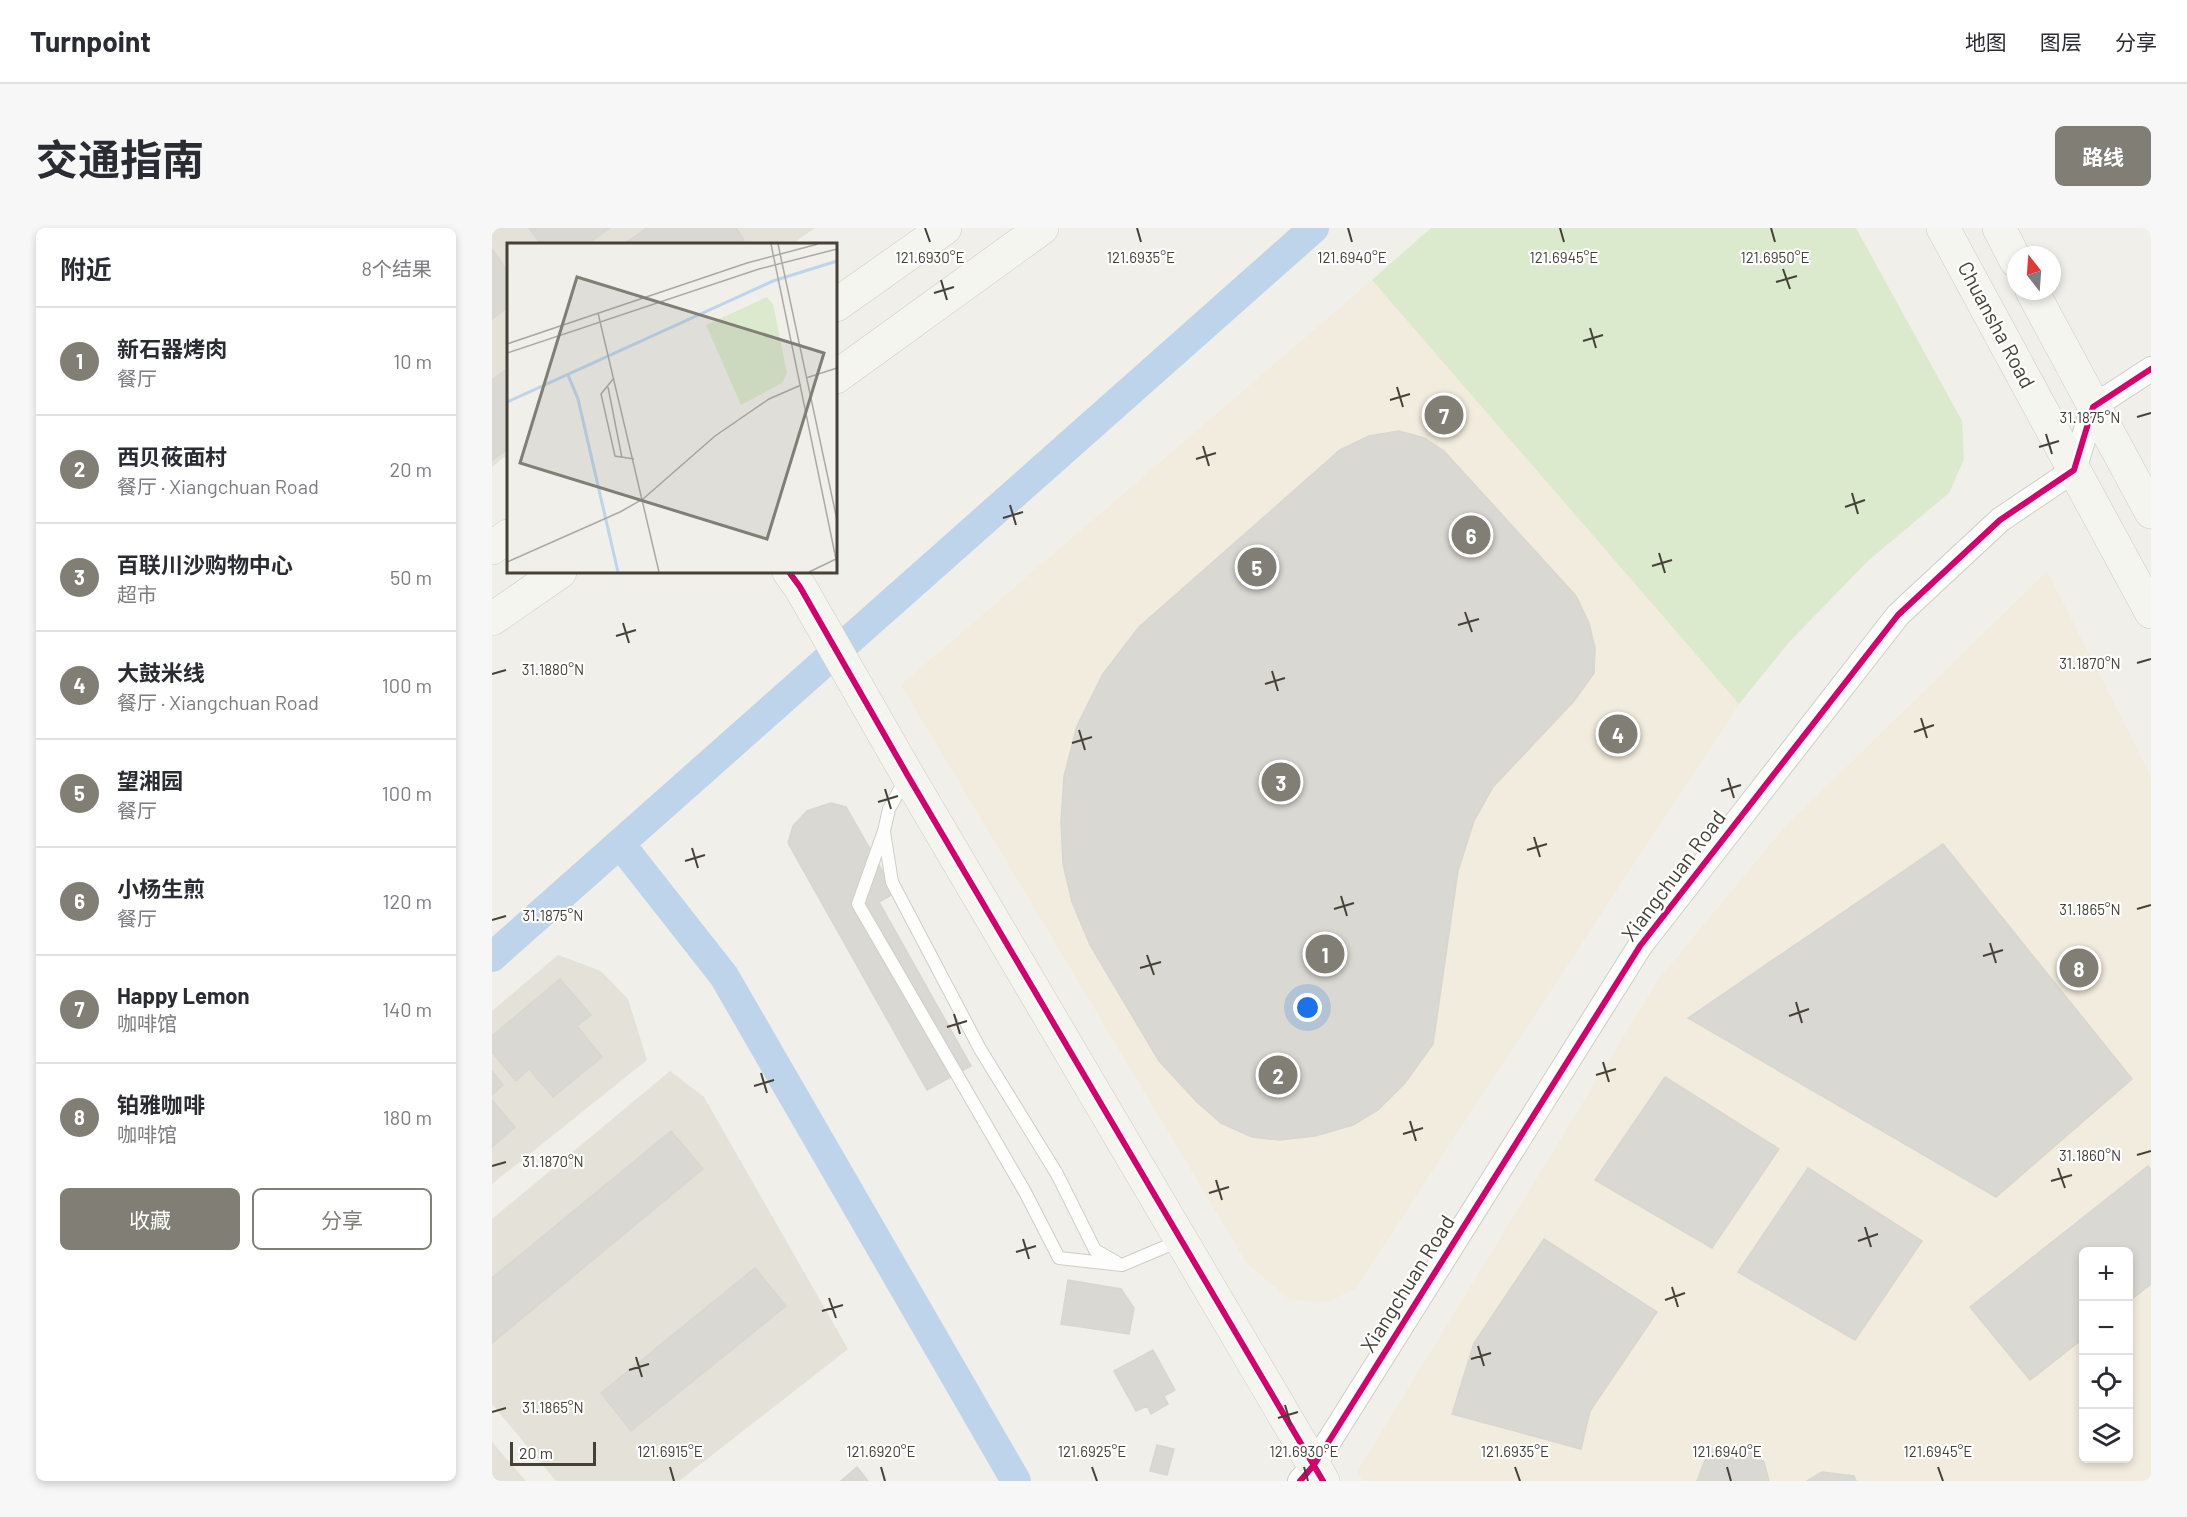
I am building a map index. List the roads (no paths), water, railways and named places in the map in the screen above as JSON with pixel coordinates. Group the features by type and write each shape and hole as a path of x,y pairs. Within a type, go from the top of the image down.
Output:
{"main road":[{"path":"837,304 945,228"},
{"path":"837,376 1042,228"},
{"name":"Chuansha Road","path":"1943,228 2151,612"},
{"path":"1998,228 2008,246"},
{"path":"2037,300 2151,512"},
{"path":"492,548 507,537"},
{"path":"492,619 559,573"},
{"path":"794,579 1182,1239 1313,1476"}],"street":[{"path":"2074,470 2093,407 2151,369"},
{"name":"Xiangchuan Road","path":"1313,1476 1640,946 1898,615 2000,520 2074,470"}],"lane":[{"path":"908,776 889,809 884,831 858,904 1025,1192 1059,1258 1122,1265 1182,1239"},
{"path":"884,831 892,882 980,1050 1057,1174 1095,1250 1122,1265"}],"waterway":[{"path":"492,957 1314,228"},
{"path":"621,845 724,976 1016,1481"}],"place":[{"name":"Happy Lemon","path":"1444,415"},
{"name":"小杨生煎","path":"1471,535"},
{"name":"望湘园","path":"1257,567"},
{"name":"大鼓米线","path":"1618,734"},
{"name":"百联川沙购物中心","path":"1281,782"},
{"name":"新石器烤肉","path":"1325,954"},
{"name":"铂雅咖啡","path":"2079,968"},
{"name":"西贝莜面村","path":"1278,1075"}]}
